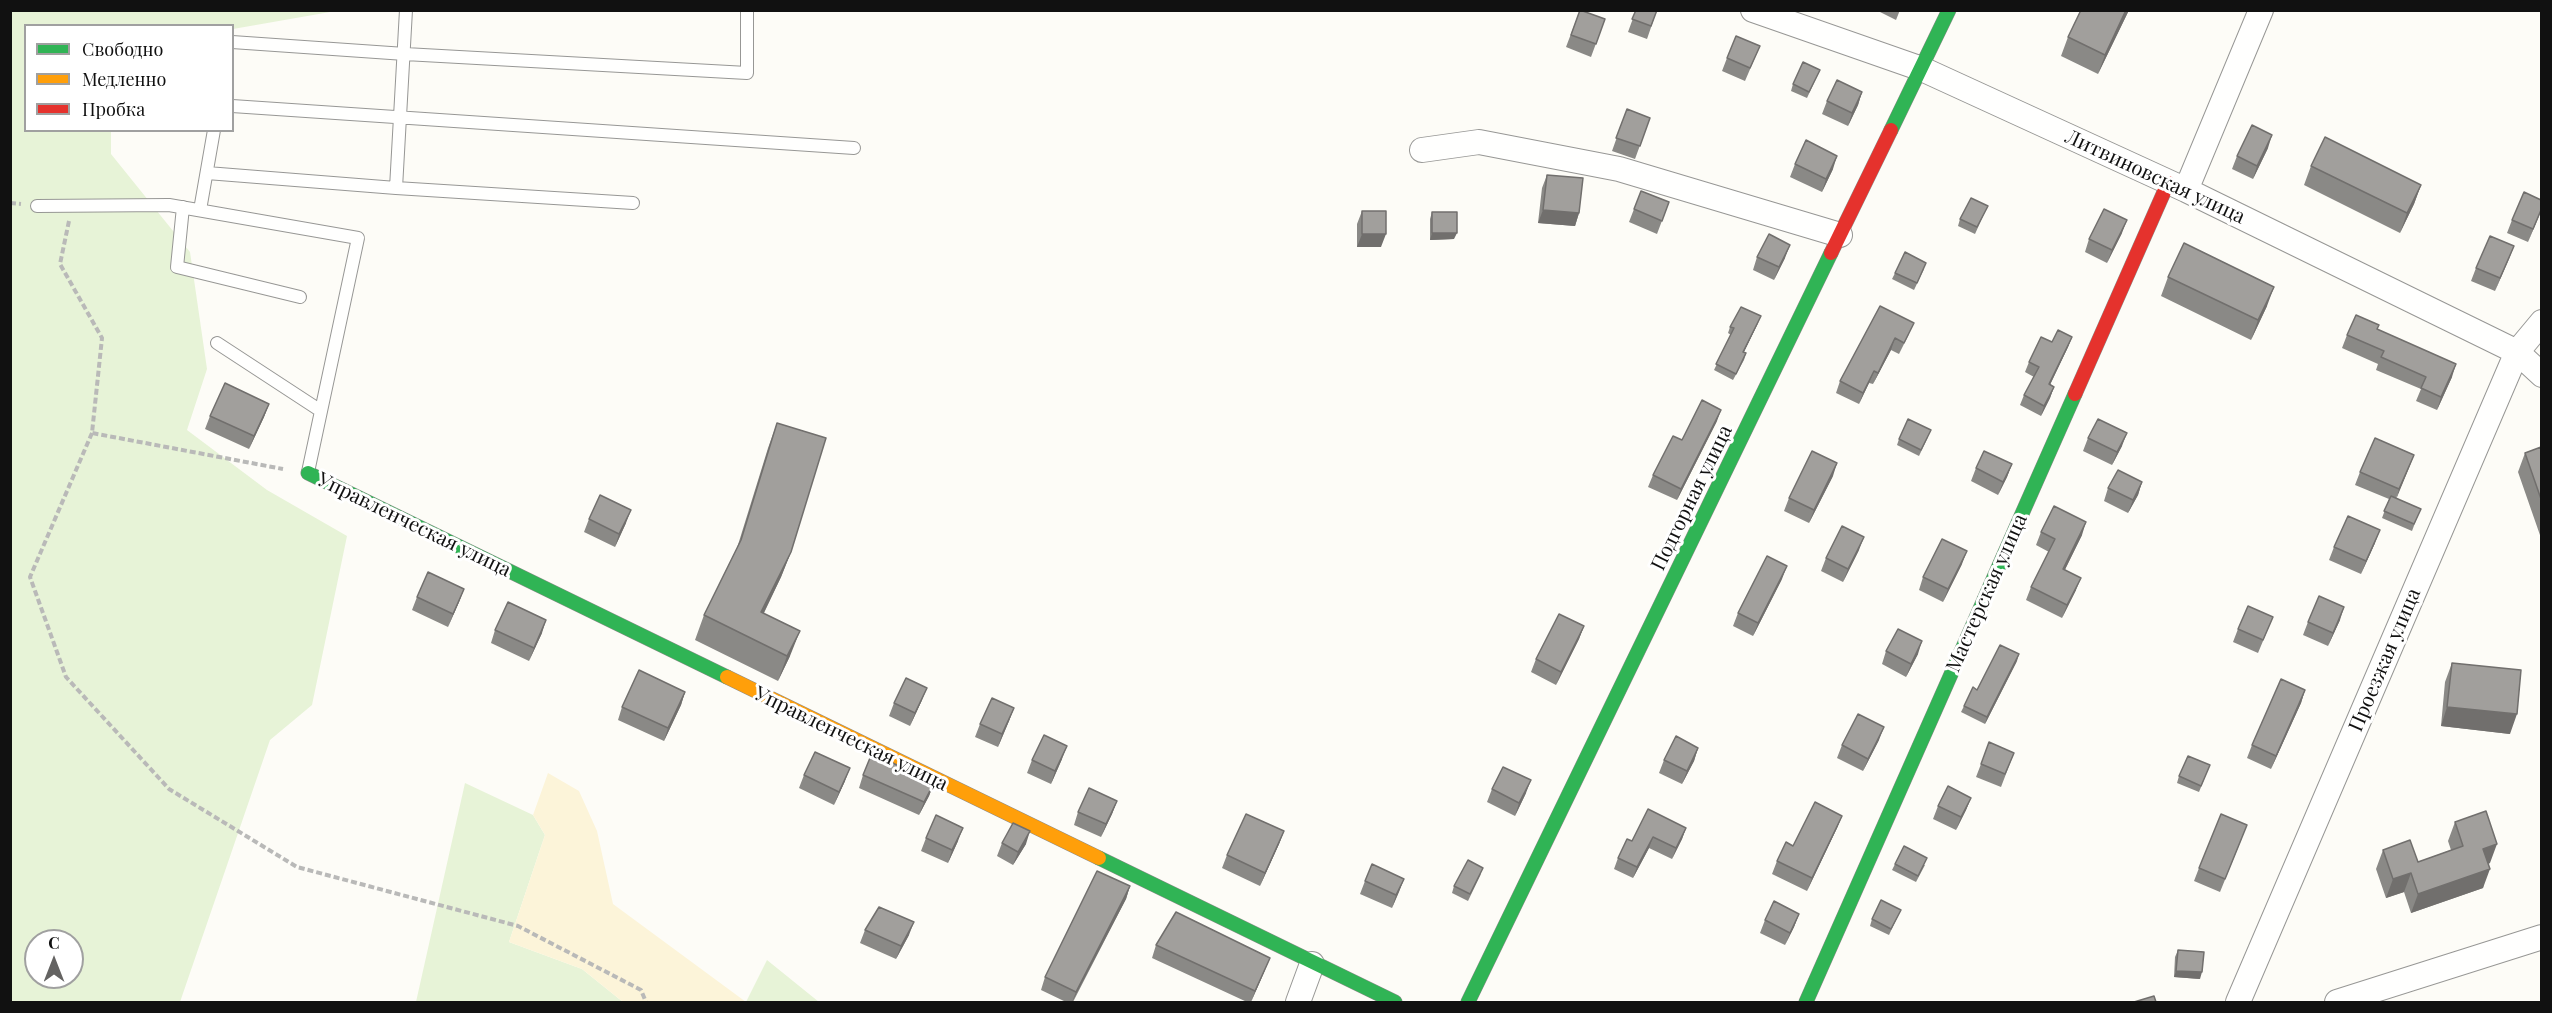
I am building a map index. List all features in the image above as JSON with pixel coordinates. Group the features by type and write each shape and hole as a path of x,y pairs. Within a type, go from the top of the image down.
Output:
{"street":[{"name":"Литвиновская улица","path":"1753,10 1922,69 2177,186 2517,352 2541,375"},
{"name":"Подгорная улица","path":"1468,1002 1949,10"},
{"name":"Мастерская улица","path":"1806,1002 2177,186 2261,10"},
{"path":"1422,150 1479,142 1619,169 1840,235"},
{"name":"Проезжая улица","path":"2238,1002 2517,352 2541,322"},
{"name":"Управленческая улица","path":"308,474 1312,964 1395,1002"},
{"path":"2337,1002 2541,937"},
{"path":"1298,1002 1312,964"}],"lane":[{"path":"396,188 406,10"},
{"path":"234,42 747,73 747,10"},
{"path":"234,106 854,148"},
{"path":"200,210 214,132"},
{"path":"207,172 396,188 633,203"},
{"path":"37,206 169,205 358,238 308,474"},
{"path":"183,207 177,267 300,297"},
{"path":"217,343 321,411"}],"path":[{"path":"72,206 60,264 102,338 92,433 30,577 66,676 169,789 297,867 518,926 641,990 645,1002"},
{"path":"92,433 308,474"}],"green space":[{"path":"10,11 336,11 234,29 234,24 24,24 24,132 111,132 111,154 190,252 207,369 187,430 267,490 347,536 312,705 270,740 180,1002 11,1002"},
{"path":"465,783 533,815 545,835 509,942 582,969 623,1002 416,1002"},
{"path":"767,960 819,1002 746,1002"}],"sand":[{"path":"548,773 579,791 597,831 613,904 746,1002 623,1002 582,969 509,942 545,835 533,815"}],"building":[{"path":"1580,10 1605,19 1596,44 1571,35"},
{"path":"1636,10 1657,10 1651,26 1632,19"},
{"path":"2081,10 2126,10 2105,55 2068,37"},
{"path":"1736,36 1760,46 1750,68 1727,58"},
{"path":"1803,62 1820,70 1809,92 1793,84"},
{"path":"1837,80 1862,92 1852,113 1827,101"},
{"path":"1627,109 1650,118 1640,146 1616,138"},
{"path":"2252,125 2272,135 2257,166 2237,156"},
{"path":"2325,137 2421,185 2407,213 2311,166"},
{"path":"1806,140 1837,156 1826,179 1795,164"},
{"path":"1547,175 1583,178 1579,213 1543,210"},
{"path":"1641,191 1669,202 1662,221 1634,209"},
{"path":"2524,192 2541,200 2541,210 2533,229 2512,220"},
{"path":"1971,198 1988,206 1977,227 1960,219"},
{"path":"2104,209 2127,220 2112,250 2089,239"},
{"path":"1362,211 1386,211 1386,234 1362,234"},
{"path":"1432,212 1457,212 1457,233 1432,233"},
{"path":"1769,234 1790,245 1779,267 1757,257"},
{"path":"2490,236 2514,246 2500,278 2476,268"},
{"path":"2184,243 2274,287 2258,320 2168,277"},
{"path":"1905,252 1926,263 1917,283 1895,273"},
{"path":"1880,306 1914,323 1904,343 1895,338 1878,373 1874,371 1863,393 1840,381"},
{"path":"1741,307 1761,316 1743,352 1746,353 1736,374 1716,364 1734,328 1730,327"},
{"path":"2356,315 2379,325 2377,329 2456,364 2441,397 2421,388 2426,377 2381,357 2384,351 2347,335"},
{"path":"2058,330 2072,337 2049,384 2054,387 2044,406 2024,395 2039,367 2029,362 2041,337 2052,342"},
{"path":"225,383 269,404 254,436 210,416"},
{"path":"1702,400 1721,410 1681,489 1653,475 1673,436 1682,440"},
{"path":"1908,419 1931,430 1921,450 1899,439"},
{"path":"2098,419 2127,433 2117,452 2088,438"},
{"path":"777,423 826,438 791,552 761,612 800,631 787,656 704,615 741,540"},
{"path":"2375,438 2414,455 2399,489 2360,472"},
{"path":"2541,447 2541,499 2525,453"},
{"path":"1812,451 1837,463 1814,510 1789,498"},
{"path":"1984,451 2012,464 2003,482 1976,468"},
{"path":"2118,470 2142,482 2133,500 2108,488"},
{"path":"600,495 631,510 619,534 589,519"},
{"path":"2391,496 2421,509 2414,524 2384,511"},
{"path":"2054,506 2086,522 2063,569 2081,578 2067,605 2031,587 2055,539 2041,532"},
{"path":"2348,516 2380,530 2366,561 2334,547"},
{"path":"1842,526 1864,537 1848,569 1826,558"},
{"path":"1942,539 1967,551 1948,589 1923,577"},
{"path":"1767,556 1787,566 1758,623 1738,613"},
{"path":"428,572 464,589 453,614 417,597"},
{"path":"2319,596 2344,607 2333,633 2308,622"},
{"path":"508,602 546,620 534,648 495,630"},
{"path":"2248,606 2273,617 2263,640 2238,629"},
{"path":"1559,614 1584,626 1561,672 1536,659"},
{"path":"1898,629 1922,641 1911,664 1886,651"},
{"path":"2000,645 2019,654 1987,717 1964,706 1973,687 1977,690"},
{"path":"2452,663 2521,670 2517,714 2447,707"},
{"path":"639,670 685,692 668,728 622,707"},
{"path":"906,678 927,688 915,713 894,703"},
{"path":"2281,679 2305,690 2276,756 2252,745"},
{"path":"992,698 1014,708 1002,734 980,724"},
{"path":"1858,714 1884,727 1868,759 1842,745"},
{"path":"1044,735 1067,746 1055,771 1032,760"},
{"path":"1676,736 1698,748 1687,771 1664,760"},
{"path":"1989,742 2014,753 2005,774 1981,764"},
{"path":"815,752 850,768 839,792 804,775"},
{"path":"872,753 934,783 924,802 863,775"},
{"path":"2188,756 2210,765 2201,786 2179,776"},
{"path":"1503,767 1531,780 1519,803 1492,789"},
{"path":"1948,786 1971,798 1961,817 1938,806"},
{"path":"1089,788 1117,801 1106,824 1078,812"},
{"path":"1815,802 1842,816 1812,878 1777,861 1786,842 1793,846"},
{"path":"1648,809 1686,828 1676,848 1653,837 1637,867 1618,858 1627,839 1632,841"},
{"path":"2486,811 2497,844 2483,849 2490,869 2418,894 2411,873 2393,879 2383,850 2410,840 2418,862 2463,846 2455,822"},
{"path":"1246,814 1284,831 1265,873 1227,855"},
{"path":"2221,814 2247,825 2225,879 2199,868"},
{"path":"936,815 963,828 952,850 926,838"},
{"path":"1013,823 1030,831 1018,852 1002,843"},
{"path":"1904,846 1927,858 1918,876 1895,864"},
{"path":"1468,860 1483,868 1470,894 1454,886"},
{"path":"1372,864 1404,879 1396,895 1365,881"},
{"path":"1097,871 1130,886 1076,992 1045,977"},
{"path":"1881,900 1901,910 1891,929 1872,919"},
{"path":"1774,901 1799,914 1790,933 1765,920"},
{"path":"879,907 914,922 901,946 865,930"},
{"path":"1176,912 1270,958 1255,991 1156,945"},
{"path":"2178,950 2204,952 2202,972 2176,971"},
{"path":"2154,996 2156,1002 2134,1002"}],"traffic: fast":[{"path":"1891,130 1949,10"},
{"path":"1468,1002 1831,253"},
{"path":"1806,1002 2075,394"},
{"path":"308,473 727,677"},
{"path":"1099,858 1395,1002"}],"traffic: slow":[{"path":"727,677 1099,858"}],"traffic: jam":[{"path":"1831,253 1891,130"},
{"path":"2075,394 2168,183"}]}
